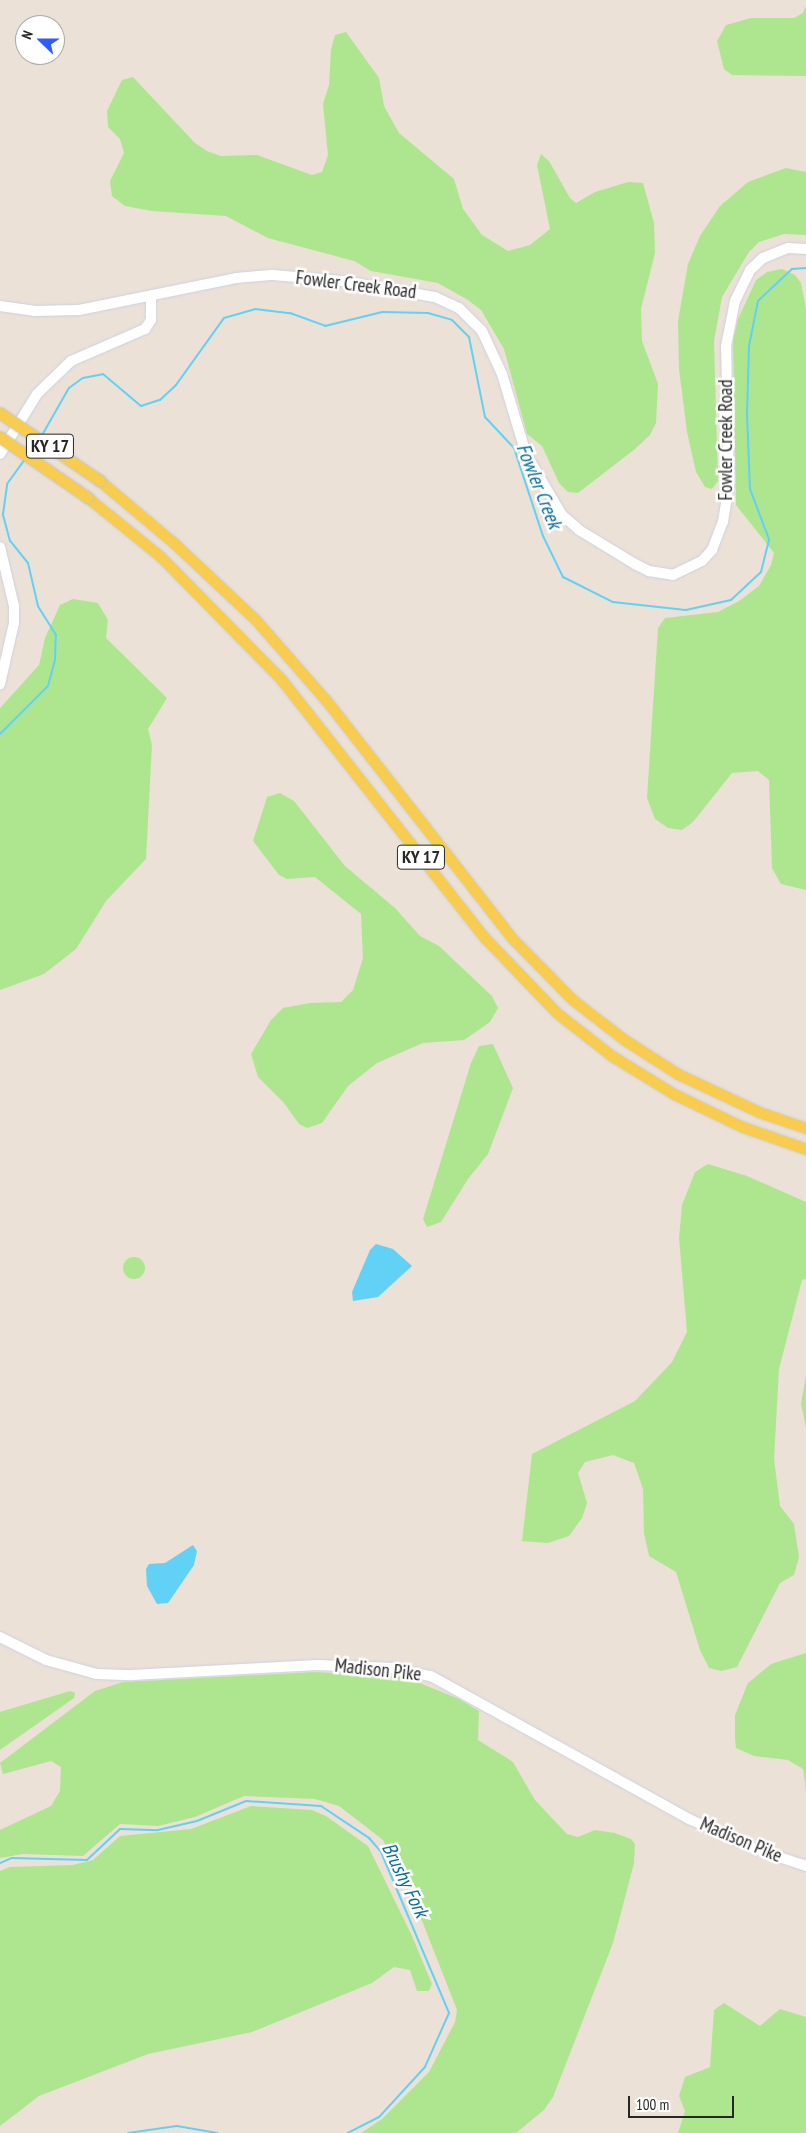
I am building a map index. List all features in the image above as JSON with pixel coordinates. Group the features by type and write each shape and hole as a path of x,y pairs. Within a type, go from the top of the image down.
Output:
{"main road":[{"name":"Fowler Creek Road","path":"0,306 34,311 72,310 236,278 273,275 343,281 423,294 459,308 479,325 488,341 526,454 562,515 579,530 635,564 649,571 673,574 702,561 712,550 723,522 729,486 726,346 735,301 750,270 763,258 788,248 806,249"},
{"path":"0,454 37,394 71,361 145,329 151,320 151,296"},
{"name":"KY 17","path":"0,413 99,480 182,550 255,619 332,708 512,938 573,1000 625,1040 678,1074 759,1112 806,1128"},
{"name":"KY 17","path":"0,438 87,497 161,557 275,672 485,938 557,1013 612,1056 674,1094 743,1127 806,1149"},
{"path":"0,547 14,606 14,623 0,684"},
{"name":"Madison Pike","path":"0,1637 46,1660 97,1674 132,1675 317,1664 395,1668 431,1676 689,1819 756,1850 806,1866"}],"green space":[{"path":"806,6 806,76 732,75 724,69 717,41 726,25 751,18 794,18 803,13"},
{"path":"346,32 379,78 384,106 399,133 454,179 463,209 482,235 508,251 530,245 550,229 537,165 541,154 549,161 570,198 576,203 595,192 628,182 643,183 654,223 655,253 641,309 642,341 658,384 656,423 650,435 635,449 578,493 568,492 559,483 542,446 527,434 504,349 481,310 468,300 438,283 371,271 354,261 268,238 226,216 152,211 125,206 112,196 110,181 124,153 120,139 108,127 107,111 122,80 133,77 195,143 207,151 221,156 257,155 312,175 322,172 328,155 323,104 329,85 331,50 335,35"},
{"path":"786,168 806,172 806,235 784,234 759,242 749,252 722,297 714,341 718,481 712,489 705,487 696,472 687,432 679,369 678,321 688,264 700,236 720,206 748,182"},
{"path":"782,269 795,275 801,283 806,309 806,890 781,884 772,868 769,780 758,771 732,773 693,822 682,830 668,828 655,819 647,798 658,628 665,618 718,612 739,601 759,586 771,565 774,553 736,505 733,339 738,319 756,280 767,272"},
{"path":"73,599 98,603 108,620 106,638 167,698 148,729 152,745 146,859 106,901 76,949 44,974 0,990 0,708 39,665 45,638 60,605"},
{"path":"280,793 294,801 345,866 395,908 420,936 439,946 492,996 498,1008 490,1022 464,1040 423,1043 377,1063 348,1086 322,1123 307,1128 299,1124 284,1103 258,1077 251,1054 271,1020 283,1008 310,1003 341,1002 353,990 363,958 361,914 315,877 287,879 279,875 253,841 267,797"},
{"path":"493,1044 513,1088 488,1154 468,1179 441,1222 427,1227 423,1219 471,1063 479,1046"},
{"path":"708,1164 747,1176 806,1202 806,1279 802,1280 779,1369 774,1459 780,1506 794,1524 799,1557 794,1575 780,1583 737,1667 721,1671 709,1668 700,1650 676,1572 649,1556 644,1533 643,1489 634,1463 613,1455 585,1462 578,1473 587,1503 582,1518 569,1536 548,1543 522,1541 532,1454 635,1401 672,1362 687,1332 679,1238 682,1205 695,1172"},
{"path":"134,1257 142,1260 145,1268 142,1276 134,1279 126,1276 123,1268 126,1260"},
{"path":"806,1375 806,1428 801,1404"},
{"path":"806,1653 806,1790 803,1769 788,1760 754,1756 736,1748 735,1715 748,1683 771,1664"},
{"path":"315,1672 405,1677 459,1699 479,1711 478,1740 513,1762 535,1800 567,1834 578,1837 595,1830 615,1833 631,1839 635,1844 634,1863 613,1943 553,2097 544,2110 516,2133 361,2133 382,2119 429,2072 455,2022 457,2010 419,1913 383,1840 339,1806 315,1799 244,1796 195,1817 158,1826 120,1824 83,1856 23,1854 0,1858 0,1830 51,1806 60,1791 61,1767 51,1761 3,1774 0,1763 95,1691 123,1682"},
{"path":"70,1691 75,1693 74,1698 0,1750 0,1712"},
{"path":"251,1806 312,1810 326,1816 368,1846 412,1936 432,1984 429,1991 417,1991 410,1970 394,1967 372,1983 252,2032 148,2054 39,2096 0,2126 0,1871 10,1867 73,1865 93,1860 120,1836 191,1829"},
{"path":"724,2003 760,2026 780,2009 806,2017 806,2133 678,2133 685,2111 679,2096 685,2077 710,2067 714,2010"}],"water":[{"path":"376,1244 393,1249 412,1266 378,1297 353,1301 352,1292 370,1250"},
{"path":"193,1545 197,1551 194,1565 168,1603 157,1604 147,1586 146,1569 149,1564 165,1563"}],"waterway":[{"name":"Fowler Creek","path":"41,437 69,388 83,378 103,374 141,406 160,400 176,385 224,318 255,309 290,313 325,326 382,312 428,313 452,320 469,337 485,417 514,448 543,536 563,577 613,602 686,610 731,600 761,572 769,539 750,489 747,413 749,346 758,301 792,269 806,268"},
{"name":"Fowler Creek","path":"29,453 36,443"},
{"name":"Fowler Creek","path":"0,734 48,686 55,659 56,635 38,606 28,563 10,541 3,514 7,484 25,459"},
{"name":"Brushy Fork","path":"0,1863 12,1858 87,1860 120,1829 158,1830 197,1821 246,1801 321,1806 369,1838 381,1852 449,2013 425,2067 379,2117 348,2133"},
{"path":"128,2133 177,2126 217,2133"}]}
